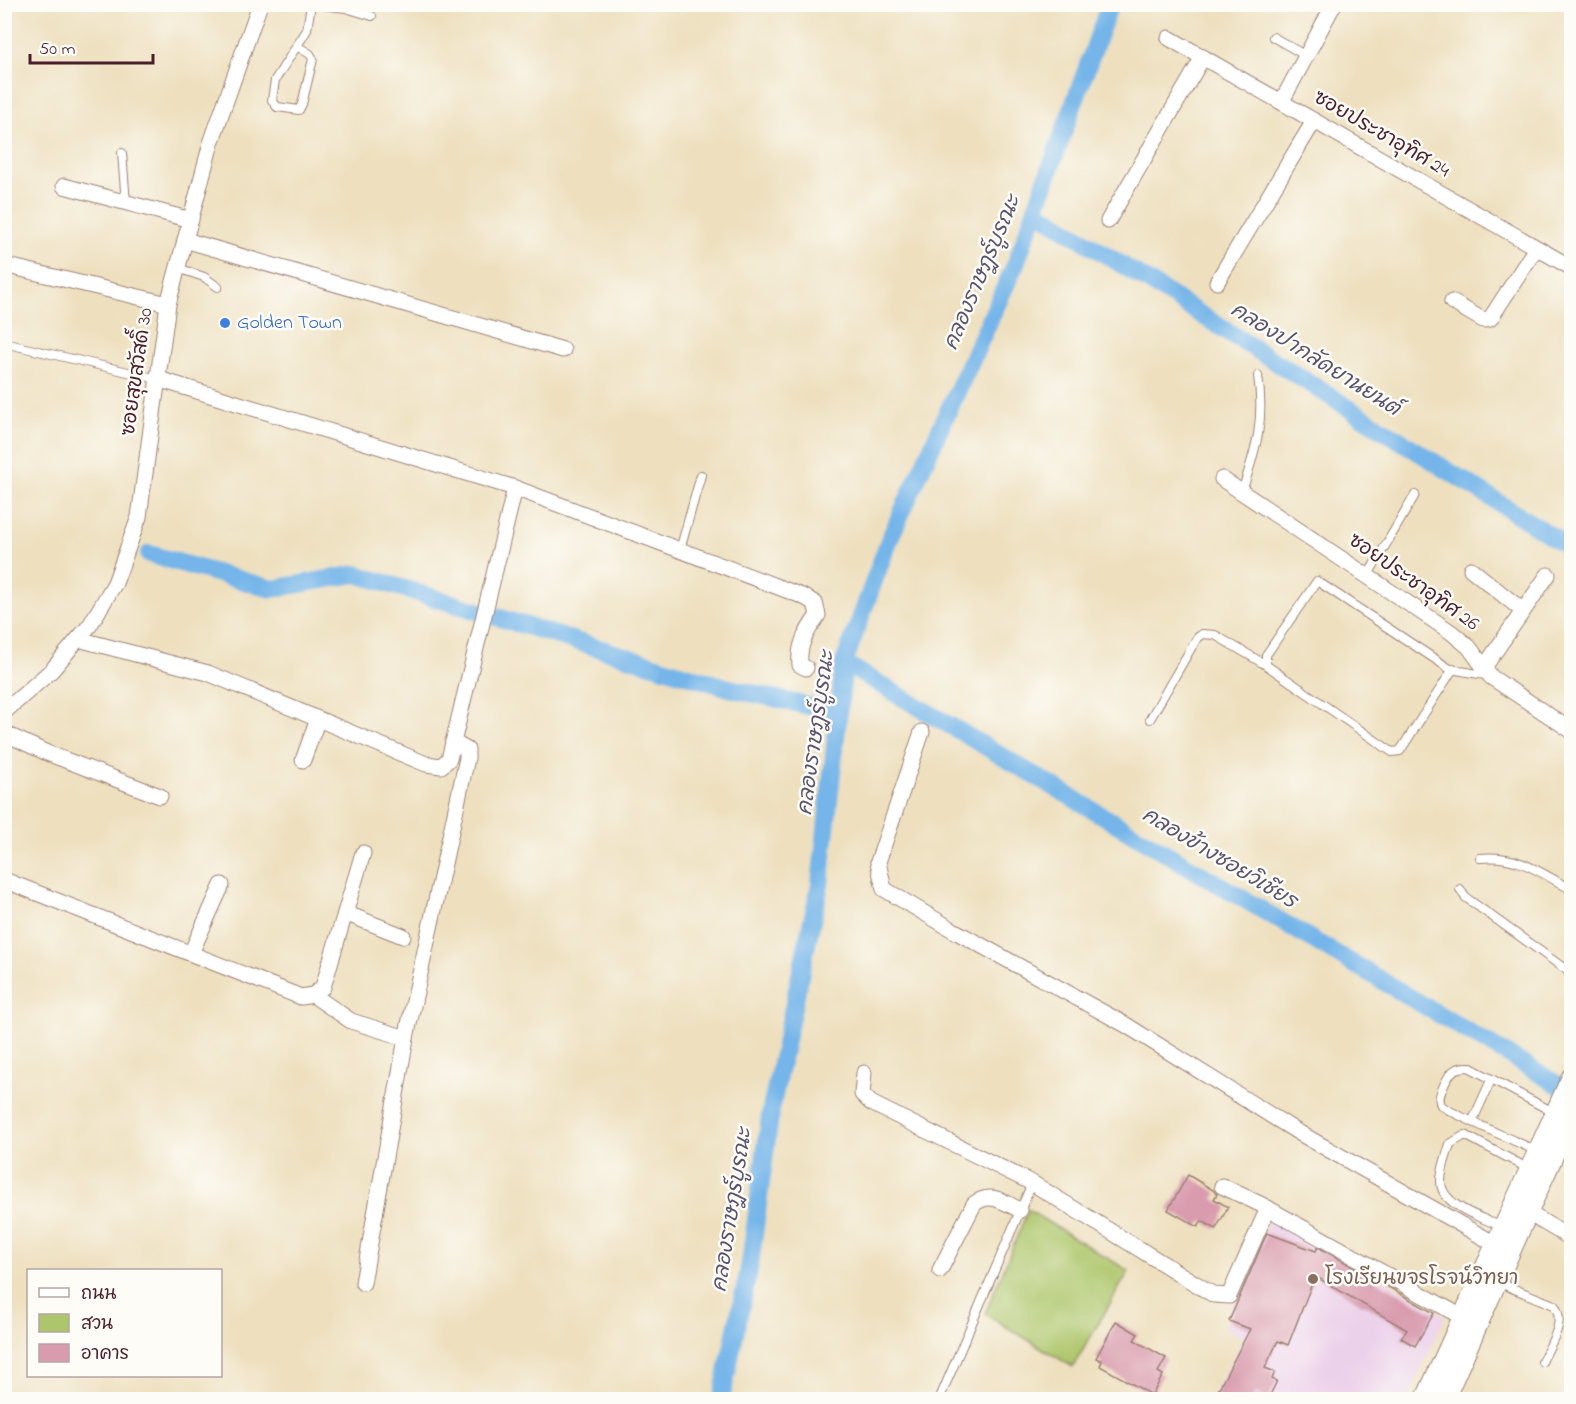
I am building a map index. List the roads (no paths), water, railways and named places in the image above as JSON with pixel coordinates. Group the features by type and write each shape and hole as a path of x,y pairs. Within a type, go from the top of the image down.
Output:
{"main road":[{"path":"1443,1400 1496,1282 1533,1160 1565,1100"},
{"path":"1426,1400 1499,1236 1519,1208 1565,1100"}],"street":[{"name":"ซอยสุขสวัสดิ์ 30","path":"4,712 52,670 90,625 115,583 139,517 168,304 211,143 260,4"},
{"path":"1282,101 1334,4"},
{"name":"ซอยประชาอุทิศ 24","path":"1169,38 1572,268"},
{"path":"1108,221 1203,57"},
{"path":"1217,282 1314,121"},
{"path":"64,186 190,220"},
{"path":"185,240 563,350"},
{"path":"1452,302 1483,320 1490,319 1536,248"},
{"path":"4,265 168,304"},
{"path":"158,379 515,488 802,596 815,603 818,615 802,638 798,652 800,664 807,668"},
{"name":"ซอยประชาอุทิศ 26","path":"1222,479 1368,574 1451,632 1488,671 1572,731"},
{"path":"78,639 208,673 426,764 441,766 449,759 515,488"},
{"path":"1471,569 1523,611"},
{"path":"1488,671 1523,611 1548,575"},
{"path":"303,760 318,719"},
{"path":"922,732 878,862 884,889 953,930 1126,1025 1296,1131 1499,1236"},
{"path":"4,733 46,753 160,796"},
{"path":"363,1283 406,1038 467,758 467,750 453,742"},
{"path":"4,880 301,997 313,995 323,987 363,853"},
{"path":"190,953 222,885"},
{"path":"345,913 403,936"},
{"path":"313,995 351,1021 406,1038"},
{"path":"864,1073 862,1094 871,1103 1032,1183 1214,1295 1228,1296 1268,1208"},
{"path":"1221,1186 1268,1208 1462,1317"},
{"path":"940,1270 974,1204 983,1197 991,1196 1020,1210"},
{"path":"1519,1208 1572,1239"}],"lane":[{"path":"297,46 310,54 313,59 302,104 298,110 277,107 272,100 275,80 307,30 313,4 346,8 372,16"},
{"path":"1274,37 1306,56"},
{"path":"122,153 126,203"},
{"path":"178,268 204,277 218,287"},
{"path":"4,343 158,379"},
{"path":"1242,492 1258,440 1261,421 1263,406 1258,376"},
{"path":"680,550 701,475"},
{"path":"1368,574 1415,495"},
{"path":"1266,665 1266,655 1272,644 1317,581 1330,592 1453,669 1488,671"},
{"path":"1150,719 1197,638 1202,634 1215,635 1266,665 1392,752 1400,751 1410,739 1453,669"},
{"path":"1480,858 1501,856 1526,864 1572,890"},
{"path":"1460,889 1465,897 1572,974"},
{"path":"1533,1160 1473,1120 1442,1106 1440,1096 1449,1074 1457,1067 1469,1067 1491,1080 1565,1100"},
{"path":"1473,1120 1491,1080"},
{"path":"1499,1236 1452,1202 1443,1192 1441,1181 1450,1144 1465,1135 1533,1160"},
{"path":"939,1400 1032,1183"},
{"path":"1496,1282 1554,1305 1560,1312 1560,1321 1542,1362"}],"waterway":[{"name":"คลองราษฎร์บูรณะ","path":"721,1400 750,1264 771,1109 820,884 844,663 889,540 1016,263 1110,4"},
{"name":"คลองปากลัดยานยนต์","path":"1035,210 1572,549"},
{"path":"149,554 272,589 356,574 729,688 839,713"},
{"name":"คลองข้างซอยวิเชียร","path":"844,663 1572,1093"}],"place":[{"name":"Golden Town","path":"225,323"},
{"name":"โรงเรียนขจรโรจน์วิทยา","path":"1313,1279"}]}
